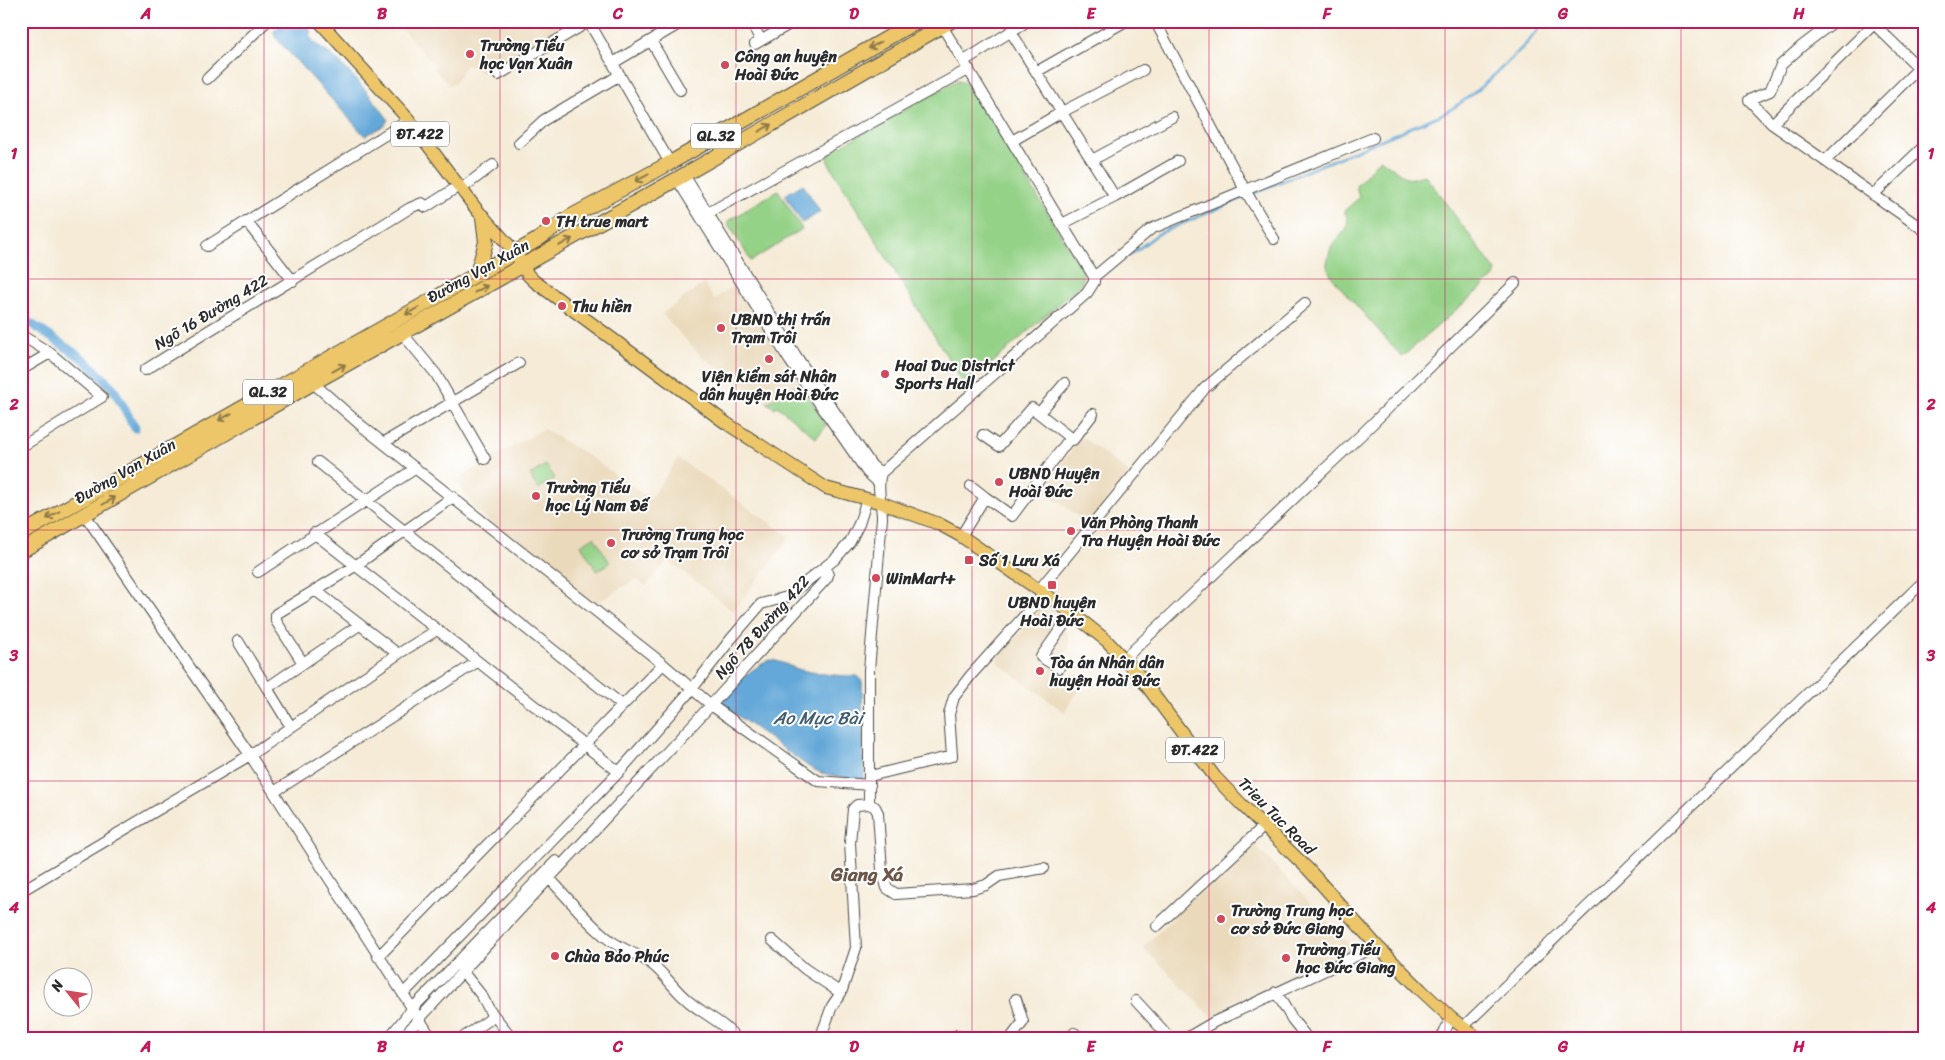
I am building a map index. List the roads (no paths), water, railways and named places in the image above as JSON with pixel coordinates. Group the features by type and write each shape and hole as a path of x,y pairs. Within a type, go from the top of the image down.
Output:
{"highway":[{"name":"Đường Vạn Xuân","path":"21,534 477,274 570,217 670,163 800,87 896,26 917,21"},
{"name":"Đường Vạn Xuân","path":"21,551 402,332 681,177 946,24"},
{"path":"800,87 810,102"},
{"path":"477,274 486,242 483,217"},
{"path":"184,440 191,454"}],"main road":[{"name":"ĐT.422","path":"319,21 409,120 483,217 515,252 534,281 726,422 826,488 882,503"},
{"name":"Trieu Tuc Road","path":"882,503 939,524 961,536 1072,613 1107,641 1138,674 1215,777 1263,827 1308,869 1378,946 1451,1018 1479,1039"}],"street":[{"path":"207,79 267,21"},
{"path":"613,63 684,21"},
{"path":"750,21 758,42 795,21"},
{"path":"1036,72 1126,21"},
{"path":"1155,21 1245,190 1274,239"},
{"path":"1835,21 1781,65 1770,91 1749,100 1772,124 1924,230"},
{"path":"498,75 590,22 670,163"},
{"path":"708,213 966,65 1026,22"},
{"path":"1772,124 1875,23 1921,70 1825,161"},
{"path":"879,477 1087,293 1094,282 1094,277 966,65 946,24"},
{"path":"1011,32 1116,197"},
{"path":"651,41 680,90"},
{"path":"1012,141 1062,112 1143,70"},
{"path":"519,143 544,120 620,75"},
{"path":"1092,160 1172,117"},
{"path":"207,246 409,120"},
{"path":"1094,277 1151,229 1373,138"},
{"path":"1873,195 1924,146"},
{"path":"1062,224 1116,197 1178,162"},
{"path":"460,188 493,165"},
{"path":"681,177 708,213 796,356 879,477 882,503 869,670 869,804"},
{"path":"681,177 790,360 867,472 879,477"},
{"name":"Ngõ 16 Đường 422","path":"145,370 410,208 422,203 426,207 460,188"},
{"name":"Ngõ 16 Đường 422","path":"246,221 293,281"},
{"path":"1124,660 1362,434 1515,282"},
{"path":"313,383 363,427 453,497 639,648 663,664 711,706 818,781 870,781 952,756 949,714 954,697 971,675 1041,592 1205,388 1305,303"},
{"path":"402,332 436,374 486,459"},
{"path":"21,335 50,353 102,397 21,447"},
{"path":"21,370 50,353"},
{"path":"383,442 519,363"},
{"path":"1039,414 1065,383"},
{"path":"983,435 999,446 1032,408 1073,440 1093,414"},
{"path":"971,486 1012,516 1070,438"},
{"path":"318,462 622,705"},
{"path":"258,572 416,468"},
{"path":"303,663 276,621 276,616 279,612 355,566 453,497"},
{"path":"961,536 985,497"},
{"path":"404,993 619,772 692,690 761,604 787,597 825,567 850,542 860,524 867,499"},
{"path":"85,515 250,755 432,1039"},
{"path":"314,534 619,772"},
{"name":"Ngõ 78 Đường 422","path":"401,1039 418,1018 711,706 827,578 828,575 825,567"},
{"path":"1463,1027 1924,581"},
{"path":"315,590 398,654"},
{"path":"787,597 800,608"},
{"path":"1059,668 1041,657 1072,613"},
{"path":"267,688 360,625"},
{"path":"21,891 250,755 398,654 437,630"},
{"path":"238,641 291,727"},
{"path":"274,792 478,662"},
{"path":"378,957 663,664"},
{"path":"820,1039 832,1006 841,993 856,948 850,843 851,814 852,809 857,805 869,804 875,807 878,813 882,870 887,888 896,894 973,889 986,885 999,876 1044,868"},
{"path":"1157,926 1263,827"},
{"path":"388,1039 413,1008 556,861"},
{"path":"549,878 595,928 610,941 646,960 662,972 684,998 730,1030 737,1039"},
{"path":"772,940 841,993"},
{"path":"1185,1039 1214,1022 1276,992 1378,946"},
{"path":"462,971 512,1039"},
{"path":"1276,992 1292,1019 1308,1039"},
{"path":"1010,1039 1023,1022 1016,1000"},
{"path":"1136,1001 1171,1039"},
{"path":"461,1039 491,1018 491,1012"},
{"path":"1441,1039 1451,1018"}],"water":[{"path":"284,21 303,21 311,31 309,36 357,80 376,103 388,119 385,125 365,136 275,37 274,31"},
{"path":"803,184 820,212 802,223 785,195"},
{"name":"Ao Mục Bài","path":"770,660 797,669 843,676 857,676 862,681 864,777 862,781 821,773 809,767 723,705 723,700 738,682"}],"waterway":[{"path":"1250,195 1445,113 1488,80 1528,42 1546,21"},
{"path":"1129,256 1158,234 1245,197"},
{"path":"21,317 85,360 113,388 135,428"}],"place":[{"name":"Trường Tiểu học Vạn Xuân","path":"470,54"},
{"name":"Công an huyện Hoài Đức","path":"725,65"},
{"name":"TH true mart","path":"546,221"},
{"name":"Thu hiền","path":"562,306"},
{"name":"UBND thị trấn Trạm Trôi","path":"721,328"},
{"name":"Viện kiểm sát Nhân dân huyện Hoài Đức","path":"769,359"},
{"name":"Hoai Duc District Sports Hall","path":"885,374"},
{"name":"UBND Huyện Hoài Đức","path":"999,482"},
{"name":"Trường Tiểu học Lý Nam Đế","path":"536,496"},
{"name":"Văn Phòng Thanh Tra Huyện Hoài Đức","path":"1071,531"},
{"name":"Trường Trung học cơ sở Trạm Trôi","path":"611,543"},
{"name":"Số 1 Lưu Xá","path":"969,560"},
{"name":"WinMart+","path":"876,578"},
{"name":"UBND huyện Hoài Đức","path":"1052,585"},
{"name":"Tòa án Nhân dân huyện Hoài Đức","path":"1040,671"},
{"name":"Trường Trung học cơ sở Đức Giang","path":"1221,919"},
{"name":"Chùa Bảo Phúc","path":"555,956"},
{"name":"Trường Tiểu học Đức Giang","path":"1286,958"}],"district":[{"name":"Giang Xá","path":"867,874"}]}
